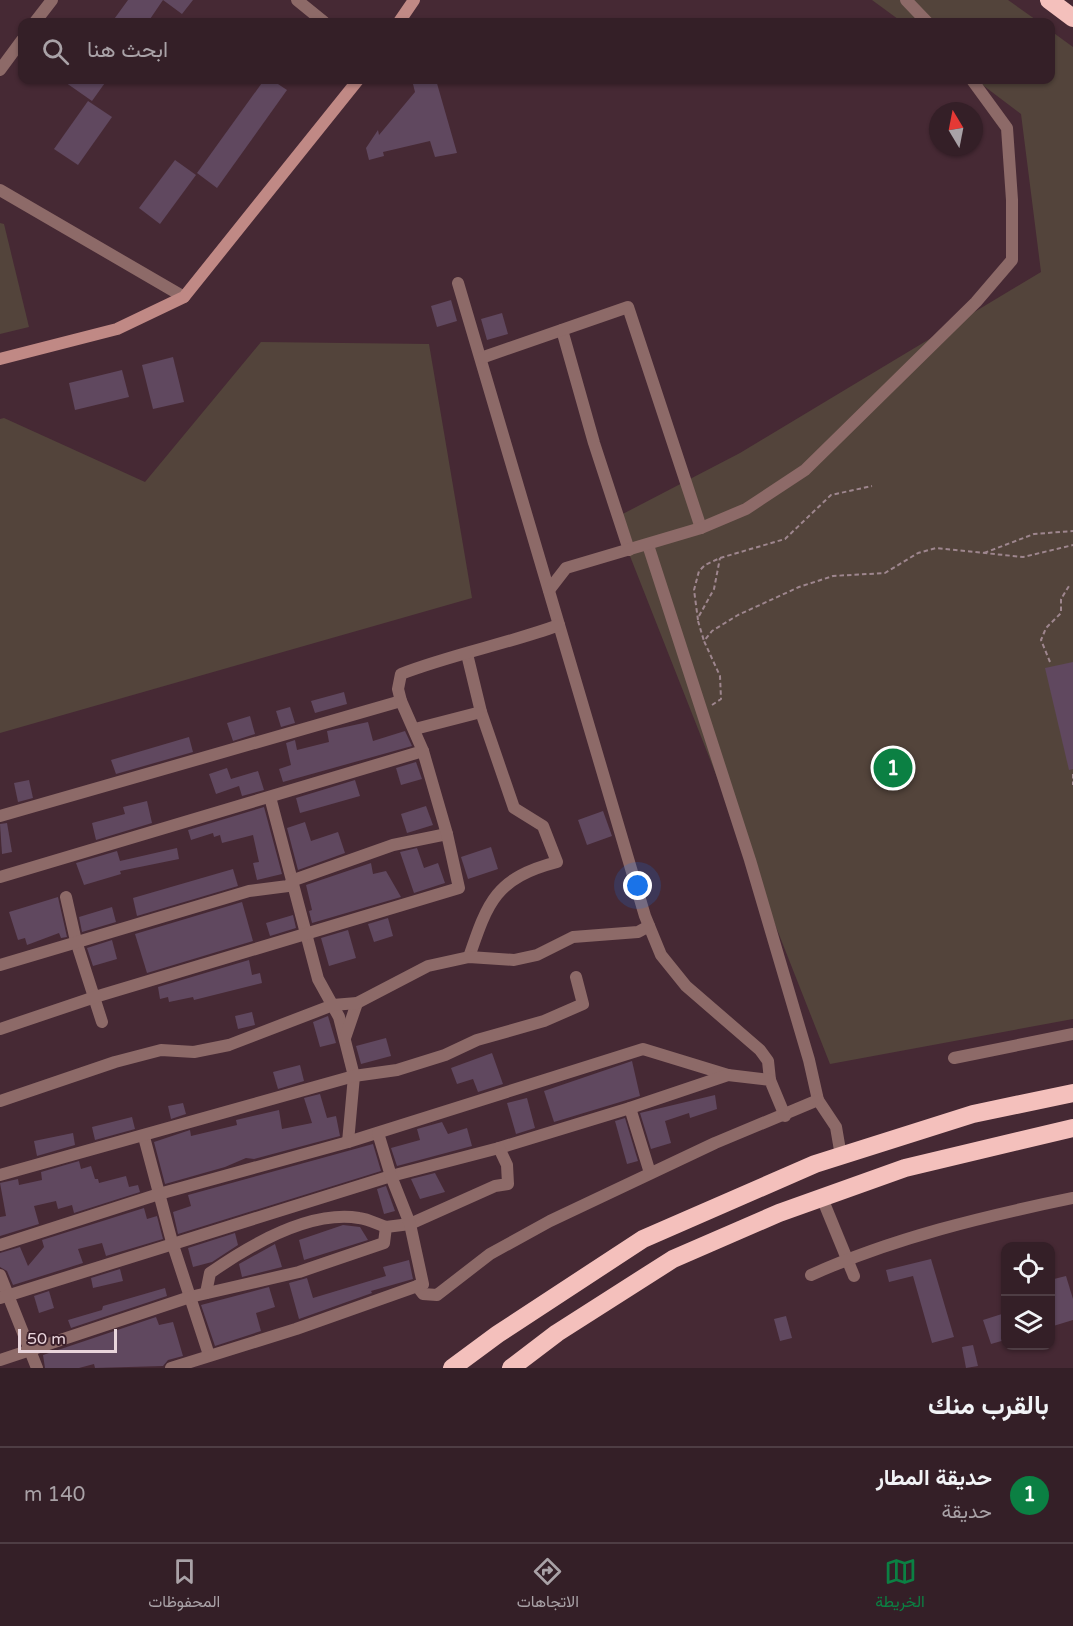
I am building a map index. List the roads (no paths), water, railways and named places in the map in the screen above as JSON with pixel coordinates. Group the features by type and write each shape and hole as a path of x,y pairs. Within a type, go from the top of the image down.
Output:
{"highway":[{"path":"1049,0 1073,18"},
{"path":"452,1368 498,1334 643,1239 815,1164 841,1155 973,1114 1073,1093"},
{"path":"511,1368 557,1333 673,1259 779,1213 905,1167 1073,1128"}],"main road":[{"path":"402,18 414,0"},
{"path":"0,359 117,329 184,297 355,84"}],"street":[{"path":"38,18 52,0"},
{"path":"297,0 319,18"},
{"path":"906,0 923,18"},
{"path":"1,68 18,45"},
{"path":"549,590 566,568 701,528 746,509 805,470 976,302 1012,260 1012,200 1007,128 975,84"},
{"path":"0,190 184,297"},
{"path":"458,283 623,845 649,926 661,955 686,986 760,1050 768,1061 770,1080 785,1116"},
{"path":"481,358 628,307 701,528"},
{"path":"562,330 594,443 629,550"},
{"path":"648,545 750,860 809,1060 818,1100 836,1127 841,1155"},
{"path":"0,1029 95,997 459,888 447,834 423,751 401,701 398,689 401,674 514,641 559,625"},
{"path":"467,654 481,712 514,808 543,826 557,862 537,867 503,886 484,911 469,957"},
{"path":"0,816 401,701"},
{"path":"415,729 481,712"},
{"path":"0,876 423,751"},
{"path":"270,797 294,880 318,979 339,1017 354,1076 348,1142"},
{"path":"0,965 249,891 288,886 294,880 393,845 447,834"},
{"path":"66,897 76,941 102,1022"},
{"path":"0,1101 116,1062 161,1050 194,1052 229,1045 333,1005 357,1003 428,966 469,957 514,960 537,954 573,937 638,932 649,926"},
{"path":"0,1175 144,1137 354,1076 397,1070 436,1058 477,1040 544,1021 583,1004 576,976"},
{"path":"345,1038 357,1003"},
{"path":"954,1058 1073,1034"},
{"path":"0,1245 159,1194 378,1133 643,1048 728,1075 770,1080"},
{"path":"3,1297 172,1242 391,1176 499,1148 728,1075"},
{"path":"417,1286 423,1294 437,1295 490,1254 550,1221 650,1173 818,1100"},
{"path":"630,1108 650,1173"},
{"path":"171,1368 296,1329 423,1284 410,1224 391,1176 378,1133"},
{"path":"144,1137 172,1242 209,1355"},
{"path":"206,1293 210,1273 257,1241 334,1217 361,1218 386,1227 410,1224 495,1186 508,1184 507,1165 499,1148"},
{"path":"822,1198 854,1276"},
{"path":"811,1275 847,1259 1014,1210 1073,1198"},
{"path":"0,1360 190,1297 299,1272 359,1254 384,1243 386,1227"},
{"path":"0,1275 3,1297 37,1368"}],"place":[{"name":"حديقة المطار","path":"893,768"}]}
